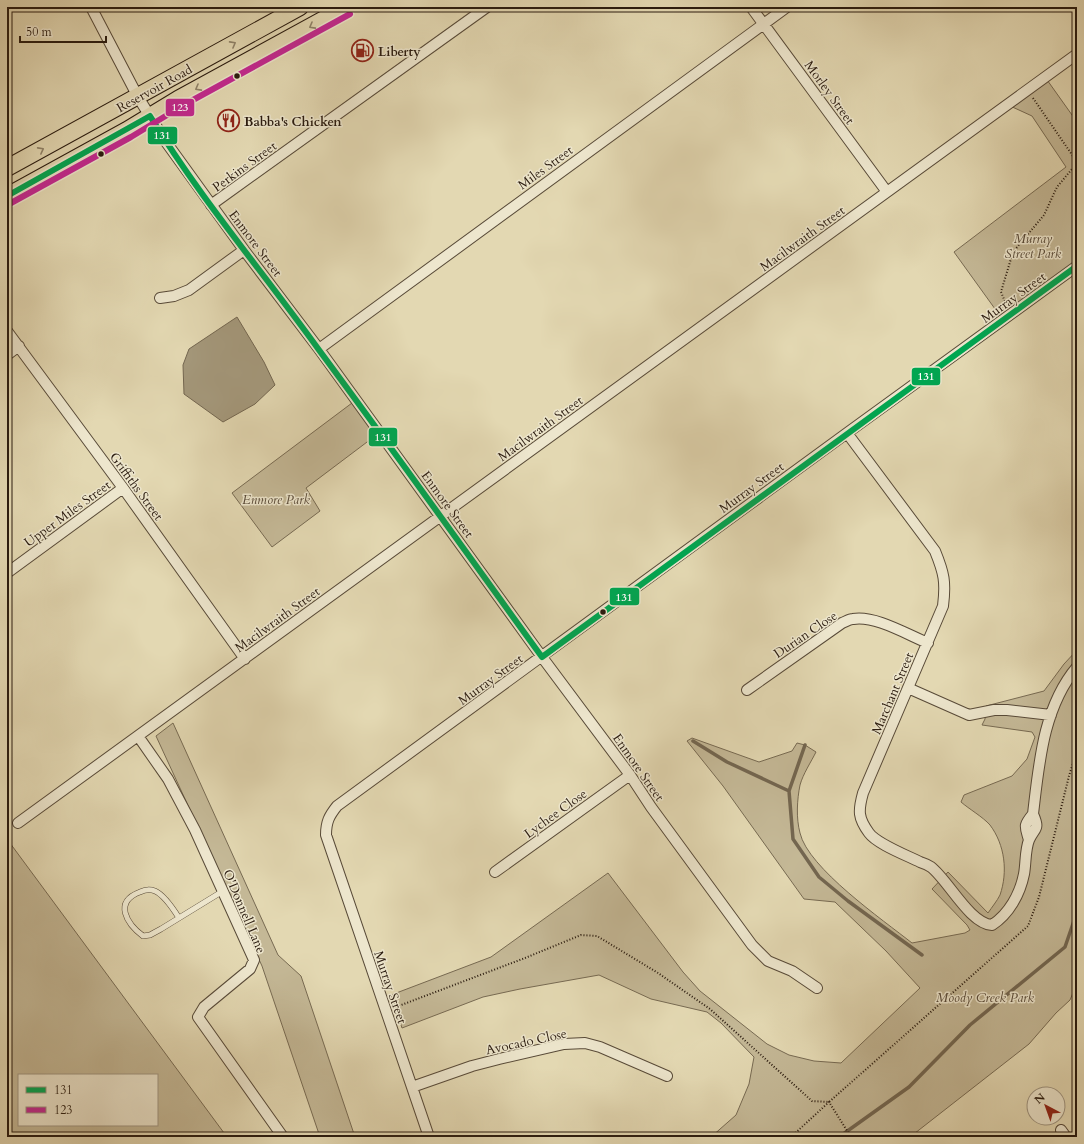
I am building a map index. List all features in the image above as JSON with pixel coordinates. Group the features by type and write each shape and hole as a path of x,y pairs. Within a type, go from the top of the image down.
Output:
{"main road":[{"name":"Reservoir Road","path":"7,168 300,7"},
{"name":"Reservoir Road","path":"7,196 178,99 346,7"}],"street":[{"name":"Enmore Street","path":"90,7 138,97 166,142 441,516 752,945 768,961 792,971 817,988"},
{"name":"Perkins Street","path":"211,205 487,7"},
{"name":"Morley Street","path":"751,7 888,192"},
{"name":"Miles Street","path":"319,349 787,7"},
{"name":"Macilwraith Street","path":"18,823 1077,54"},
{"path":"160,298 174,296 189,290 244,250"},
{"name":"Murray Street","path":"429,1137 326,835 329,815 337,806 1077,266"},
{"name":"Griffiths Street","path":"7,331 123,488 245,659"},
{"path":"7,355 19,346"},
{"name":"Marchant Street","path":"847,433 935,551 943,570 945,588 943,606 863,793 858,809 860,819 870,835 878,841 931,867 972,914 980,922 986,925 992,926 1005,914 1015,900 1024,875 1029,840 1036,827 1033,814 1042,751 1051,714"},
{"name":"Upper Miles Street","path":"7,573 123,488"},
{"name":"Durian Close","path":"747,690 842,623 852,619 861,618 874,620 928,643"},
{"path":"908,688 969,714 994,710 1051,714 1060,692 1077,668"},
{"name":"O'Donnell Lane","path":"138,736 175,791 195,830 254,960 250,969 204,1007 198,1017 283,1137"},
{"name":"Lychee Close","path":"495,872 630,775"},
{"name":"Avocado Close","path":"412,1087 472,1066 499,1059 564,1044 585,1043 600,1047 667,1076"}],"lane":[{"path":"179,918 168,902 155,891 145,890 132,895 125,903 125,913 129,923 143,936 150,935 161,929 223,892"}],"path":[{"path":"1011,314 1001,292 1013,252 1044,214 1057,187 1077,163 1027,90"},
{"path":"791,1137 829,1102 851,1136"}],"green space":[{"name":"Murray Street Park","path":"1045,77 1077,122 1077,266 1003,320 954,252 1066,167 1032,116 1008,105"},
{"name":"Enmore Park","path":"356,400 379,433 306,488 320,511 272,547 232,493"},
{"name":"Moody Creek Park","path":"1077,650 1077,983 1070,1000 1056,1013 1029,1044 910,1137 711,1137 736,1115 749,1084 754,1057 721,1023 707,1012 651,999 599,975 483,997 402,1028 391,995 491,957 608,873 683,972 700,991 767,1044 789,1055 814,1061 841,1063 920,988 886,951 835,902 804,899 723,786 687,741 692,738 759,762 792,751 797,743 805,745 816,752 801,781 797,809 800,833 806,847 817,862 848,892 912,943 965,933 970,930 967,925 932,889 948,872 988,913 1000,895 1004,877 1004,859 999,841 990,825 961,802 964,795 1012,776 1027,759 1035,737 1032,732 982,725 985,719 986,706 1044,691 1064,664"},
{"path":"173,723 278,955 301,976 355,1137 320,1137 262,966 156,736"},
{"path":"7,839 227,1137 7,1137"}],"shaded area":[{"path":"237,317 264,362 275,385 255,404 223,422 184,394 183,365 189,349"}],"waterway":[{"path":"693,741 727,762 789,791"},
{"path":"805,745 789,791 793,839 819,877 848,901 922,955"},
{"path":"839,1137 909,1087 970,1025 1065,947 1077,912"}],"transit line":[{"name":"123","path":"11,203 131,137 182,106 350,14"},
{"name":"131","path":"7,196 150,116 211,206 298,321 542,657 1077,266"}],"place":[{"name":"Liberty","path":"362,51"},
{"name":"Babba's Chicken","path":"228,121"}]}
